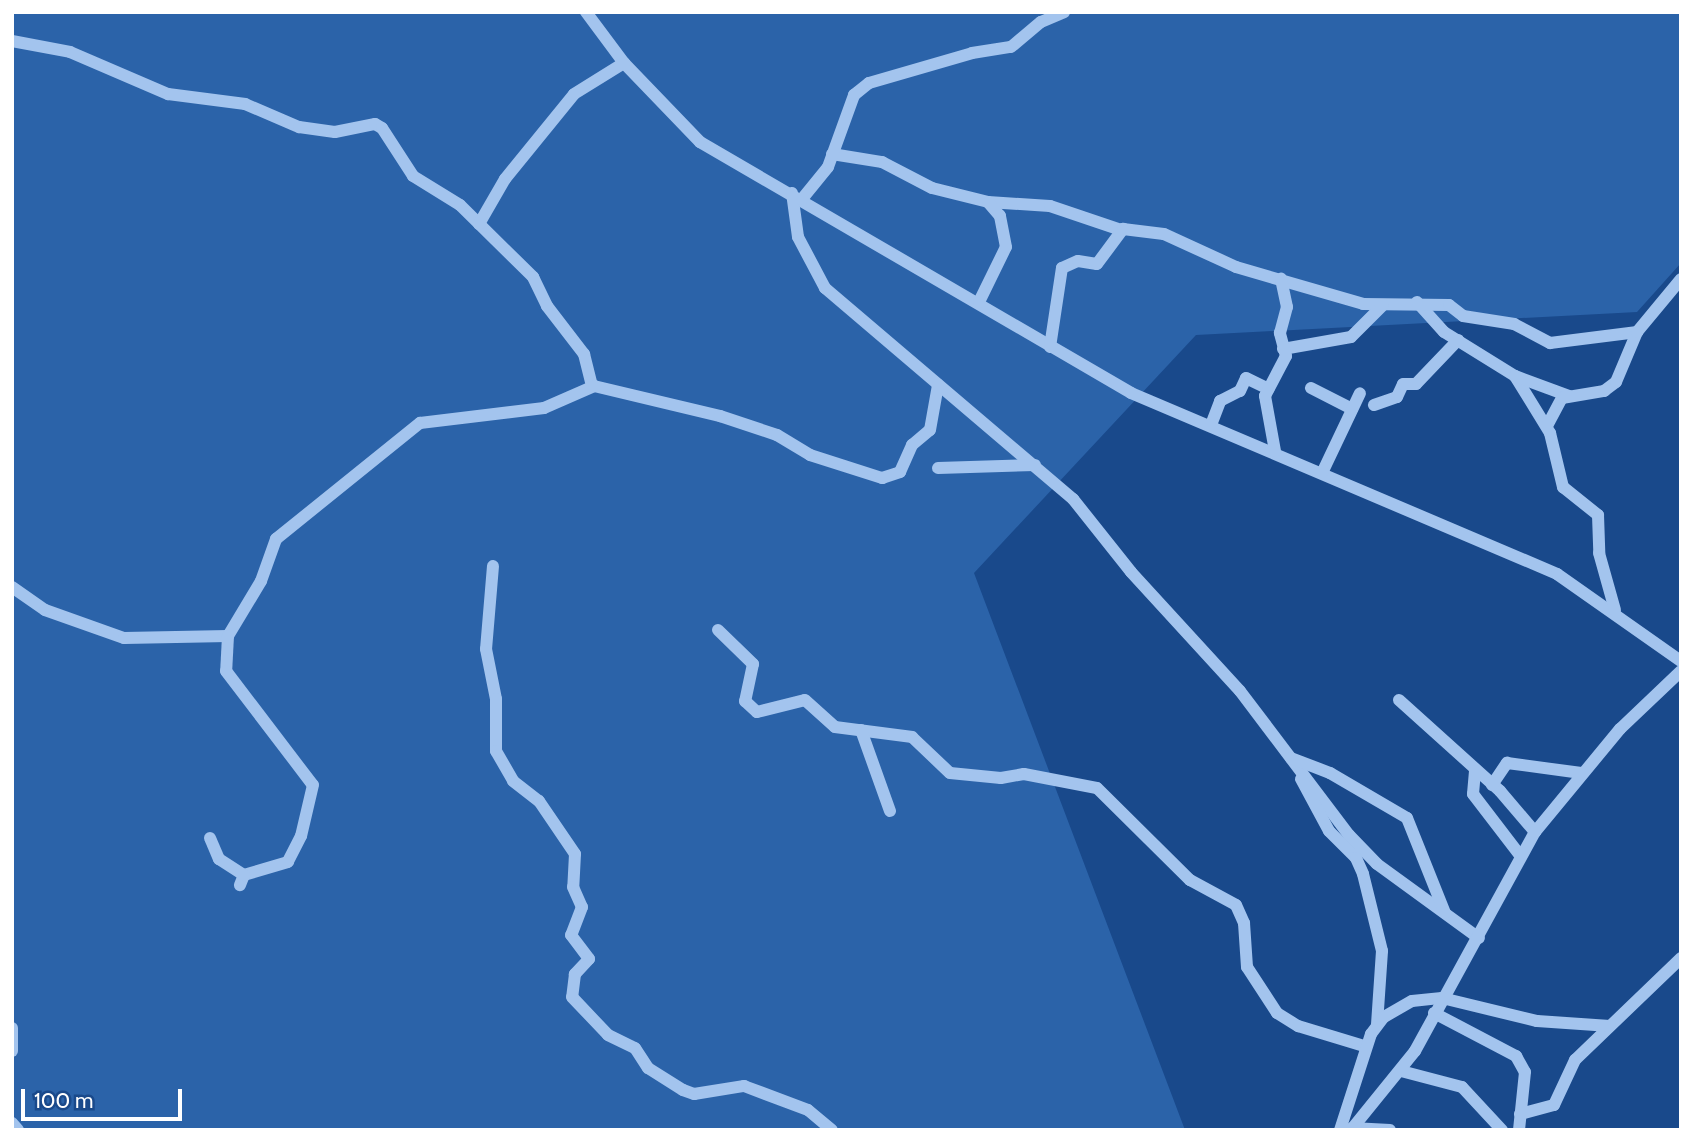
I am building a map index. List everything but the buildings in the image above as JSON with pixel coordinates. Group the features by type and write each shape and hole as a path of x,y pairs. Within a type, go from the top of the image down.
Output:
{"street":[{"path":"586,12 624,63 700,142 797,196 1131,393 1323,471 1557,574 1615,610 1681,661"},
{"path":"1064,12 1041,22 1011,47 972,53 869,83 845,111 832,154 797,196 799,237 813,273 937,385 1078,503 1124,565 1240,691 1284,753 1377,864 1479,937"},
{"path":"12,41 69,52 168,94 245,104 299,127 347,132 375,124 390,135 413,176 452,200 533,278 560,325 584,354 592,386"},
{"path":"479,224 505,178 573,94 624,63"},
{"path":"832,154 867,157 932,188 988,202 1050,206 1121,230 1164,234 1236,267 1372,306 1417,302 1449,305 1467,317 1514,324 1550,342 1637,332"},
{"path":"979,302 1006,247 1000,216 988,202"},
{"path":"1050,347 1062,268 1078,261 1097,264 1121,230"},
{"path":"1275,451 1265,402 1269,388 1286,356 1280,333 1287,307 1281,279"},
{"path":"1547,426 1561,399 1611,387 1637,332 1678,284"},
{"path":"1417,302 1458,340 1515,376 1569,396"},
{"path":"1283,348 1351,337 1383,304"},
{"path":"1374,405 1397,397 1403,384 1416,384 1458,340"},
{"path":"1515,376 1547,426 1562,485 1598,515 1599,553 1615,610"},
{"path":"1211,425 1220,401 1238,392 1246,378 1269,388"},
{"path":"210,838 219,859 242,880 288,862 301,836 313,785 226,671 228,636 261,580 276,539 388,453 413,426 483,411 544,408 592,386 720,416 777,435 810,455 882,478 900,472 912,445 930,429 937,385"},
{"path":"1311,388 1352,410"},
{"path":"1323,471 1360,393"},
{"path":"938,468 1035,465"},
{"path":"493,566 486,649 496,699 496,751 513,782 539,801 575,854 573,887 582,907 571,935 589,959 575,974 572,997 608,1035 635,1048 652,1070 683,1090 694,1094 744,1086 807,1110 832,1130"},
{"path":"12,587 38,607 124,638 228,636"},
{"path":"718,629 754,664 745,701 753,710 805,700 835,727 912,737 943,770 955,774 1001,778 1024,774 1097,788 1190,880 1236,905 1244,923 1247,967 1277,1013 1298,1026 1364,1046"},
{"path":"1348,1129 1401,1071 1479,937 1519,854 1581,773 1681,671"},
{"path":"1399,700 1492,785 1535,832"},
{"path":"860,730 890,811"},
{"path":"1284,753 1330,773 1407,818 1445,913"},
{"path":"1284,753 1329,831 1356,858 1363,874 1382,951 1377,1025"},
{"path":"1492,785 1507,763 1581,773"},
{"path":"1475,771 1473,794 1519,854"},
{"path":"1520,1114 1555,1105 1567,1072 1610,1026 1681,958"},
{"path":"1348,1129 1364,1046 1377,1025 1412,1001 1442,998 1537,1021 1610,1026"},
{"path":"1434,1013 1516,1056 1525,1072 1519,1130"},
{"path":"12,1028 12,1051"},
{"path":"1401,1071 1462,1087 1502,1130"},
{"path":"12,1123 18,1130"},
{"path":"1348,1129 1390,1130"}],"shaded area":[{"path":"12,12 1681,12 1681,263 1637,312 1196,335 974,573 1185,1130 12,1130"}]}
